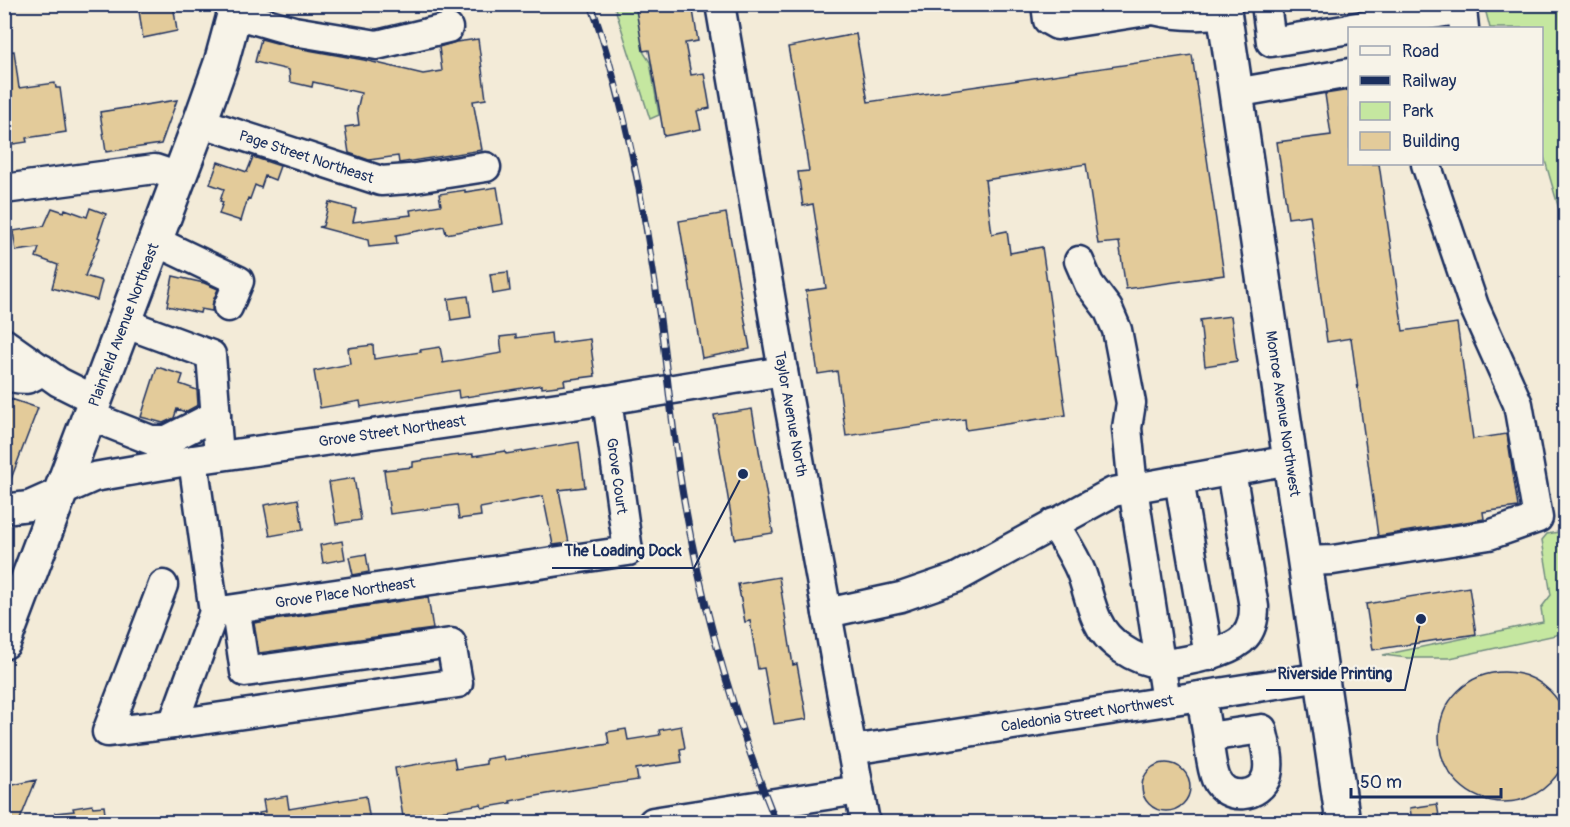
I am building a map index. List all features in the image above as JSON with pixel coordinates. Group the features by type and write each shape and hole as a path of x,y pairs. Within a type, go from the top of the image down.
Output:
{"main road":[{"name":"Plainfield Avenue Northeast","path":"4,642 200,122 221,63 236,9"},
{"name":"Monroe Avenue Northwest","path":"1223,9 1343,822"}],"street":[{"name":"Taylor Avenue North","path":"720,4 783,371 865,822"},
{"path":"1046,4 1048,21 1057,25 1153,7 1177,16 1201,17 1223,9"},
{"path":"1266,4 1271,42 1348,29"},
{"path":"236,9 294,31 377,45 448,28"},
{"path":"1361,27 1462,9 1464,27"},
{"path":"1235,93 1348,73"},
{"name":"Page Street Northeast","path":"200,122 381,181 486,167"},
{"path":"1305,561 1333,560 1489,535 1538,518 1518,404 1474,306 1426,165"},
{"path":"4,189 155,169 179,177"},
{"path":"155,241 239,281 228,307"},
{"path":"1079,261 1089,284 1108,309 1117,330 1131,403 1127,428 1132,488 1166,701"},
{"path":"124,323 211,355 216,416 206,458 226,618 245,672 451,643 458,684 107,732 163,585"},
{"path":"4,343 92,408 151,440 167,440 216,416"},
{"path":"4,376 26,380 33,378 42,369"},
{"name":"Grove Street Northeast","path":"4,509 29,506 94,477 206,458 607,400 783,371"},
{"name":"Grove Court","path":"607,400 628,551"},
{"path":"827,613 901,597 956,578 1104,496 1132,488 1290,460"},
{"path":"1054,523 1080,570 1097,622 1109,638 1139,659 1160,663 1209,656 1235,646 1247,635 1254,623 1254,607 1231,471"},
{"path":"1179,480 1209,656"},
{"name":"Grove Place Northeast","path":"226,618 628,551"},
{"path":"173,724 226,618"},
{"name":"Caledonia Street Northwest","path":"852,750 1322,677"},
{"path":"1201,696 1208,737"},
{"path":"653,822 859,790"}],"green space":[{"path":"614,5 636,5 644,53 650,62 659,115 650,119"},
{"path":"1484,5 1565,5 1565,230 1543,153 1543,27 1490,27"},
{"path":"1565,531 1565,633 1450,658 1408,658 1383,655 1543,622 1541,608 1551,595 1542,540 1547,534"}],"building":[{"path":"138,4 173,4 177,31 143,38"},
{"path":"635,4 692,4 698,41 685,43 691,75 704,73 710,108 697,111 701,129 664,136 649,50 643,51"},
{"path":"856,34 868,102 1192,55 1224,275 1126,289 1119,242 1098,244 1086,164 985,180 992,234 1007,231 1010,253 1042,247 1066,415 966,430 965,419 846,436 837,371 818,374 806,291 826,288 813,204 803,206 798,172 809,171 788,47"},
{"path":"261,39 423,74 442,71 439,47 478,39 486,99 473,101 482,150 399,163 398,156 369,160 349,153 345,127 359,125 357,110 361,93 313,82 312,87 290,82 289,70 255,62"},
{"path":"14,51 19,88 55,83 56,88 60,88 66,132 26,138 27,142 7,145 4,130 4,52"},
{"path":"1348,90 1348,165 1379,165 1403,331 1457,323 1473,439 1507,434 1518,507 1483,512 1484,519 1378,536 1351,338 1327,342 1310,215 1288,218 1277,142 1331,135 1325,94"},
{"path":"177,100 161,144 106,152 100,112"},
{"path":"253,157 280,166 275,180 265,176 261,188 255,185 250,199 248,198 241,221 219,214 224,189 210,184 218,162 247,172"},
{"path":"497,187 503,224 446,234 444,226 396,235 397,244 369,247 368,240 319,227 323,226 329,202 356,209 353,222 411,215 410,210 441,205 439,194"},
{"path":"52,208 64,212 65,209 87,217 90,208 106,214 98,237 100,238 85,276 102,281 97,300 52,288 58,265 36,257 39,248 16,251 13,231 44,226"},
{"path":"726,213 750,349 702,358 679,221"},
{"path":"508,272 510,291 493,294 490,274"},
{"path":"173,276 204,283 218,289 212,311 201,309 200,313 167,306"},
{"path":"468,296 471,317 451,320 448,299"},
{"path":"1231,316 1237,361 1205,366 1200,320"},
{"path":"551,333 552,344 590,339 595,376 564,380 565,385 542,388 542,385 459,398 458,390 361,407 360,401 320,408 314,371 350,364 348,348 373,345 374,359 440,347 443,363 502,353 500,337 516,335 516,338"},
{"path":"157,367 183,375 180,384 197,390 198,405 185,412 177,409 174,418 163,423 141,417"},
{"path":"11,399 38,408 6,492 4,492 4,401 10,403"},
{"path":"752,409 773,533 735,539 714,415"},
{"path":"579,442 585,487 559,490 569,543 553,545 543,496 480,508 481,516 459,519 457,505 390,514 384,470 413,467 413,462 451,456 473,454 473,456 505,451 506,454"},
{"path":"354,478 361,520 336,524 329,482"},
{"path":"298,499 303,530 270,536 264,505"},
{"path":"342,541 345,559 323,563 320,545"},
{"path":"366,554 369,572 353,575 349,557"},
{"path":"779,577 793,665 797,664 807,719 774,724 764,668 758,669 750,621 745,622 738,584"},
{"path":"1469,587 1476,634 1373,650 1366,604"},
{"path":"428,597 433,629 259,653 254,623"},
{"path":"1504,672 1529,677 1550,691 1564,712 1569,737 1564,762 1550,783 1529,797 1504,802 1479,797 1458,783 1444,762 1439,737 1444,712 1458,691 1479,677"},
{"path":"681,726 685,748 680,749 682,762 636,769 638,780 547,794 482,808 481,804 403,817 395,768 454,758 456,769 486,764 486,759 503,756 504,760 609,744 607,732 626,729 628,740 660,735 659,730"},
{"path":"1166,763 1183,770 1190,787 1183,804 1166,811 1149,804 1142,787 1149,770"},
{"path":"36,780 19,822 4,822 4,783 13,785"},
{"path":"287,796 289,809 366,796 370,821 260,822 259,813 265,812 263,800"},
{"path":"1437,804 1440,822 1412,822 1410,808"},
{"path":"92,805 93,807 104,806 106,822 56,822 55,813 74,811 73,808"}],"railway":[{"path":"591,4 625,120 641,200 660,319 679,473 700,578 733,702 776,822"}],"place":[{"name":"The Loading Dock","path":"743,474"},
{"name":"Riverside Printing","path":"1421,619"}]}
